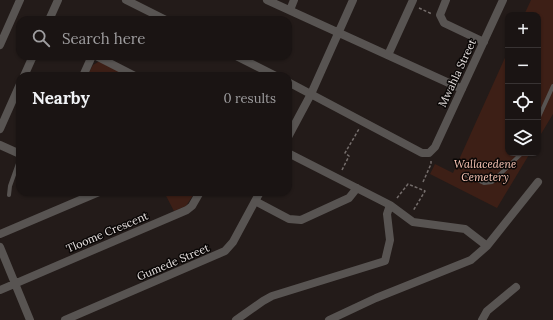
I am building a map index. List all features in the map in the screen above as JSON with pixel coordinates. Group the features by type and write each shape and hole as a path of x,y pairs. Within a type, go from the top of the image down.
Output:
{"street":[{"path":"0,45 20,0"},
{"path":"51,16 58,0"},
{"path":"126,0 158,16"},
{"path":"267,0 462,89"},
{"path":"290,10 294,0"},
{"path":"292,129 310,94 353,0"},
{"path":"446,0 441,12 441,18 447,25 484,42"},
{"name":"Mwahla Street","path":"429,153 435,148 503,0"},
{"path":"388,55 412,3"},
{"path":"26,72 31,60"},
{"path":"85,72 90,60"},
{"path":"104,60 128,72"},
{"path":"244,60 268,72"},
{"path":"292,84 422,153 429,153"},
{"path":"0,130 16,93"},
{"path":"0,145 16,152"},
{"path":"292,155 390,205 408,220 418,224 465,229 488,246"},
{"path":"329,320 376,298 464,263 479,254 488,246 538,182"},
{"path":"255,201 289,220 297,221 349,198 357,188"},
{"path":"0,234 90,196"},
{"name":"Tloome Crescent","path":"0,290 187,210 192,206 198,196"},
{"name":"Gumede Street","path":"65,320 225,251 232,245 258,196"},
{"path":"236,320 263,300 272,296 385,261 390,240 387,214 390,205"},
{"path":"0,247 30,320"},
{"path":"482,320 487,311 516,287"}],"lane":[{"path":"541,112 553,86"},
{"path":"464,174 484,183 492,182 498,178 519,156"},
{"path":"9,195 10,186 16,169"}],"path":[{"path":"412,3 441,18"},
{"path":"338,179 349,156 345,153 363,123"},
{"path":"423,182 431,164 429,153"},
{"path":"390,205 406,189 408,184 425,191 414,212"}],"green space":[{"name":"Wallacedene Cemetery","path":"531,0 553,0 553,114 541,134 541,12 525,12"},
{"name":"Wallacedene Cemetery","path":"505,58 505,156 528,156 497,208 430,174 435,164 453,173"},
{"path":"101,62 121,72 89,72 93,65"},
{"path":"166,196 192,196 186,206 174,211"}]}
